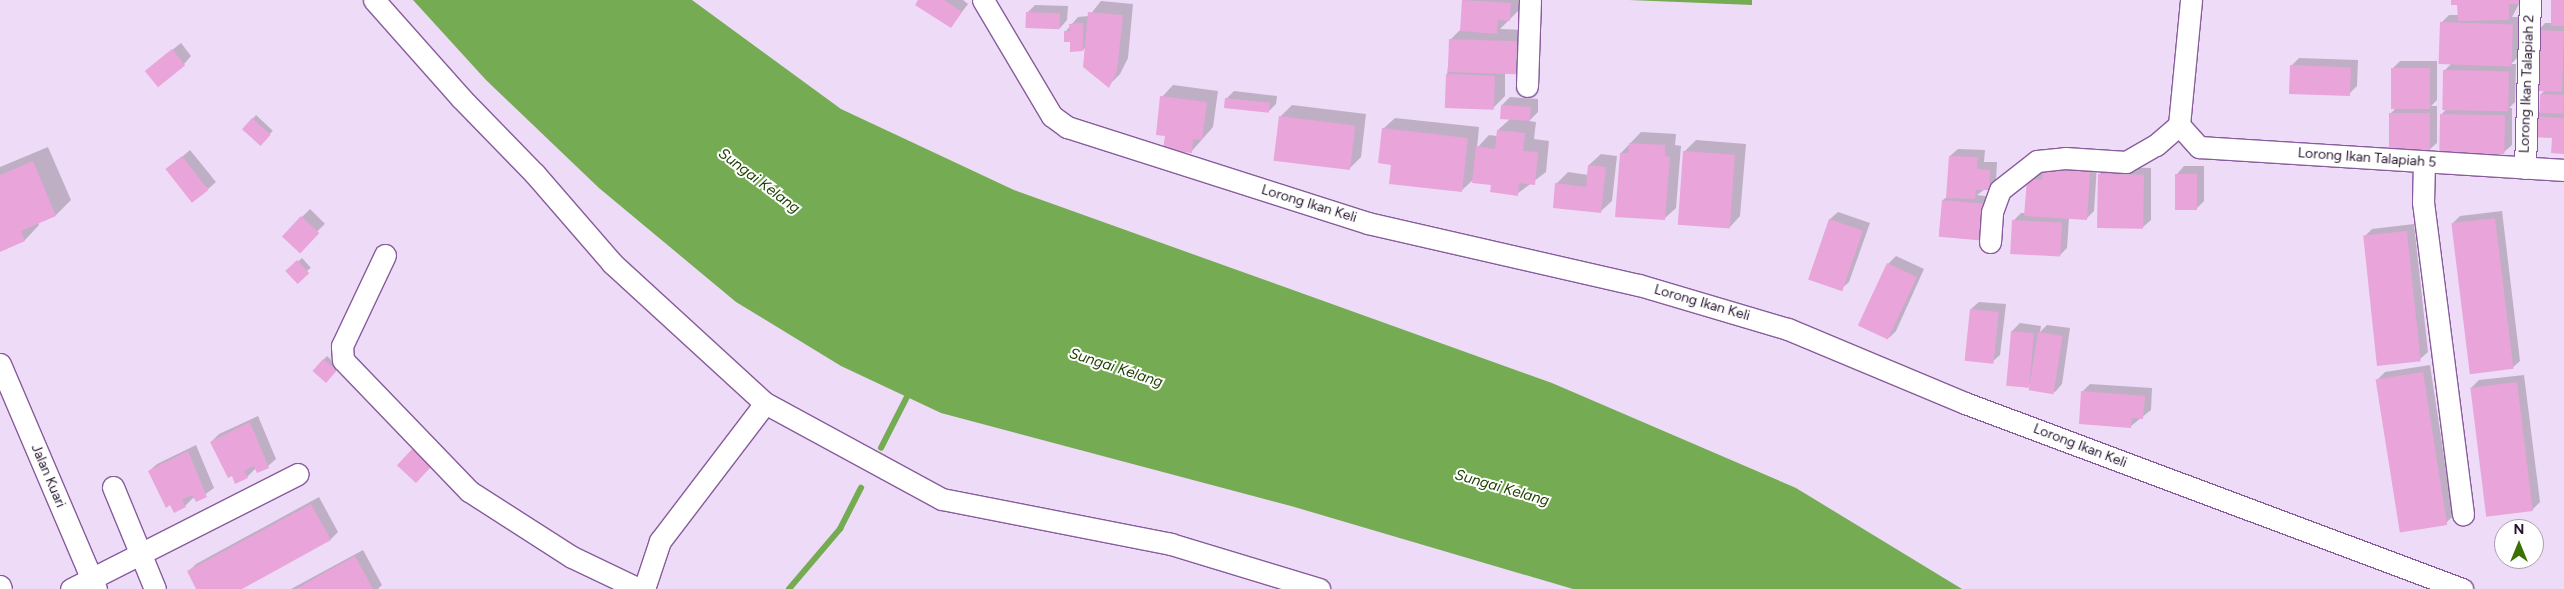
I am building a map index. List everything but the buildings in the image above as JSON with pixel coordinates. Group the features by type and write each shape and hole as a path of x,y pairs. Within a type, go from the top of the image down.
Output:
{"street":[{"path":"374,0 461,98 535,174 612,263 765,403 942,499 1171,544 1318,589"},
{"name":"Lorong Ikan Keli","path":"983,0 1052,116 1067,127 1368,223 1640,285 1788,328 1965,404 2462,589"},
{"path":"1527,86 1530,0"},
{"path":"1990,242 1992,212 2000,190 2037,161 2065,158 2126,162 2156,145 2179,125 2191,0"},
{"name":"Lorong Ikan Talapiah 2","path":"2525,168 2530,0"},
{"name":"Lorong Ikan Talapiah 5","path":"2179,125 2198,147 2564,170"},
{"path":"2424,162 2423,202 2463,514"},
{"path":"385,255 342,346 343,360 469,491 572,557 640,589"},
{"name":"Jalan Kuari","path":"0,364 94,584"},
{"path":"644,589 660,541 765,403"},
{"path":"71,589 94,584 141,553 298,474"},
{"path":"113,487 155,589"}],"water":[{"name":"Sungai Kelang","path":"413,0 692,0 841,109 1014,190 1552,383 1796,488 1962,589 1573,589 1291,506 941,413 841,366 736,302 599,188 486,80"},
{"path":"1629,0 1752,0 1752,5"}],"waterway":[{"path":"881,448 907,397"},
{"path":"789,589 840,529 861,488"}]}
